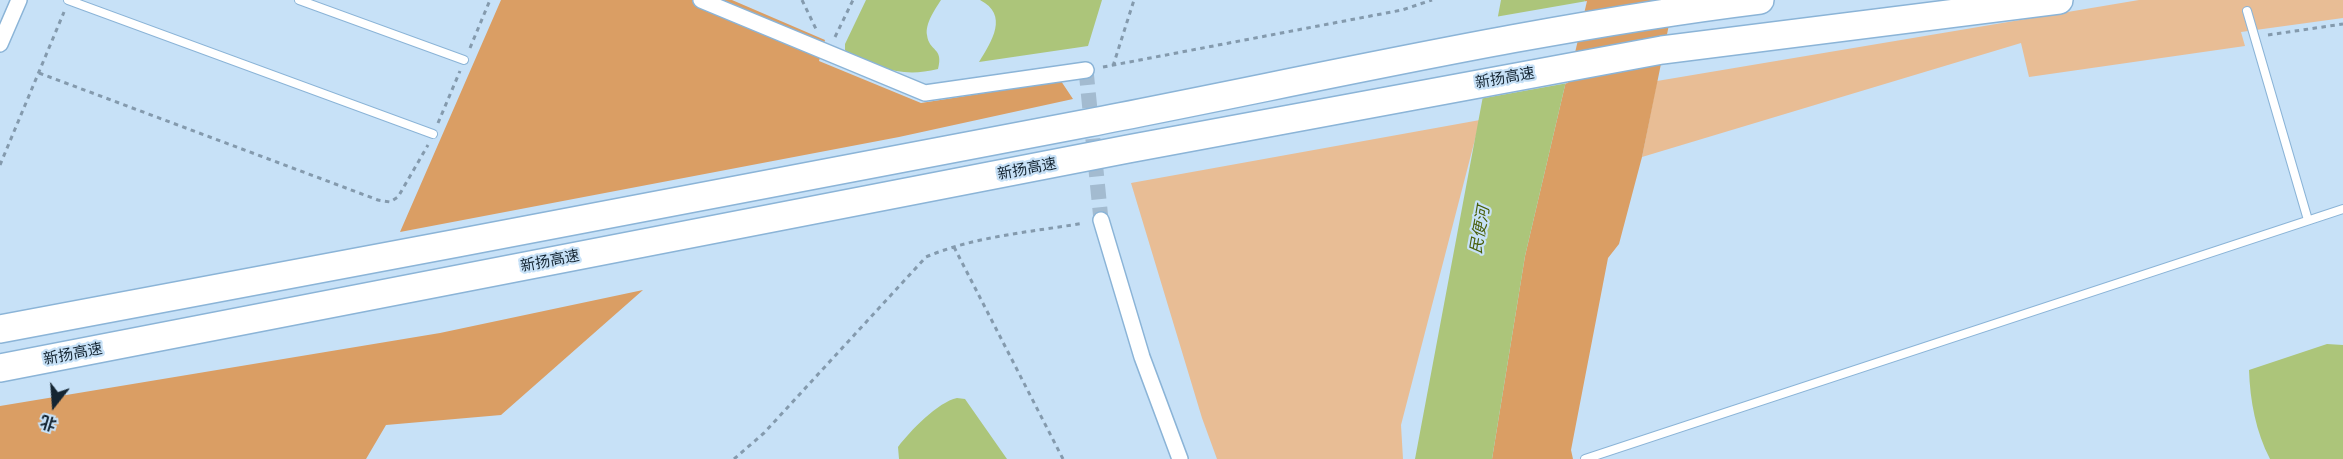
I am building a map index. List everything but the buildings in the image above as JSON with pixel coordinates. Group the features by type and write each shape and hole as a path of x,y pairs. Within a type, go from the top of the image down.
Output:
{"highway":[{"path":"0,329 1093,122 1394,61 1671,11 1760,0"},
{"name":"新扬高速","path":"0,368 1392,99 1662,50 2059,0"}],"street":[{"path":"0,44 19,0"},
{"path":"700,0 926,93 1086,69"},
{"path":"1101,220 1142,357 1180,459"}],"lane":[{"path":"68,0 433,134"},
{"path":"299,0 465,60"},
{"path":"2247,10 2308,220"},
{"path":"1585,459 2343,208"}],"path":[{"path":"0,165 68,0"},
{"path":"39,73 390,202 398,197 433,134 490,0"},
{"path":"802,0 827,52"},
{"path":"827,52 853,0"},
{"path":"1113,66 1134,0"},
{"path":"1086,69 1113,66 1402,10 1432,0"},
{"path":"2255,36 2343,24"},
{"path":"734,459 764,433 926,257 954,247 1101,220"},
{"path":"954,247 1063,459"}],"shaded area":[{"path":"501,0 732,0 825,40 819,61 921,103 1061,81 1073,99 899,137 400,232"},
{"path":"1585,0 1674,0 1642,157 1619,244 1608,258 1571,450 1573,459 1492,459 1525,256"},
{"path":"2139,0 2343,0 2343,18 2241,32 2245,46 2029,77 2021,43 1642,157 1657,81"},
{"path":"1480,120 1401,425 1403,459 1217,459 1202,418 1131,183"},
{"path":"643,290 501,415 386,425 366,459 0,459 0,406 440,333"}],"water":[{"path":"866,0 941,0 927,26 928,40 938,53 938,69 925,72 903,72 882,68 849,55 845,50 845,44"},
{"path":"980,0 1102,0 1088,46 979,62 993,37 996,21 989,6"},
{"name":"民便河","path":"1501,0 1585,0 1525,256 1492,459 1415,459"},
{"path":"2327,344 2343,345 2343,459 2270,459 2255,416 2249,370"},
{"path":"957,398 965,399 1007,459 899,459 898,447 910,433 941,405"}],"pier":[{"path":"1587,1 1568,83 1479,99 1495,17"}],"tunnel":[{"path":"1086,70 1101,220"}]}
